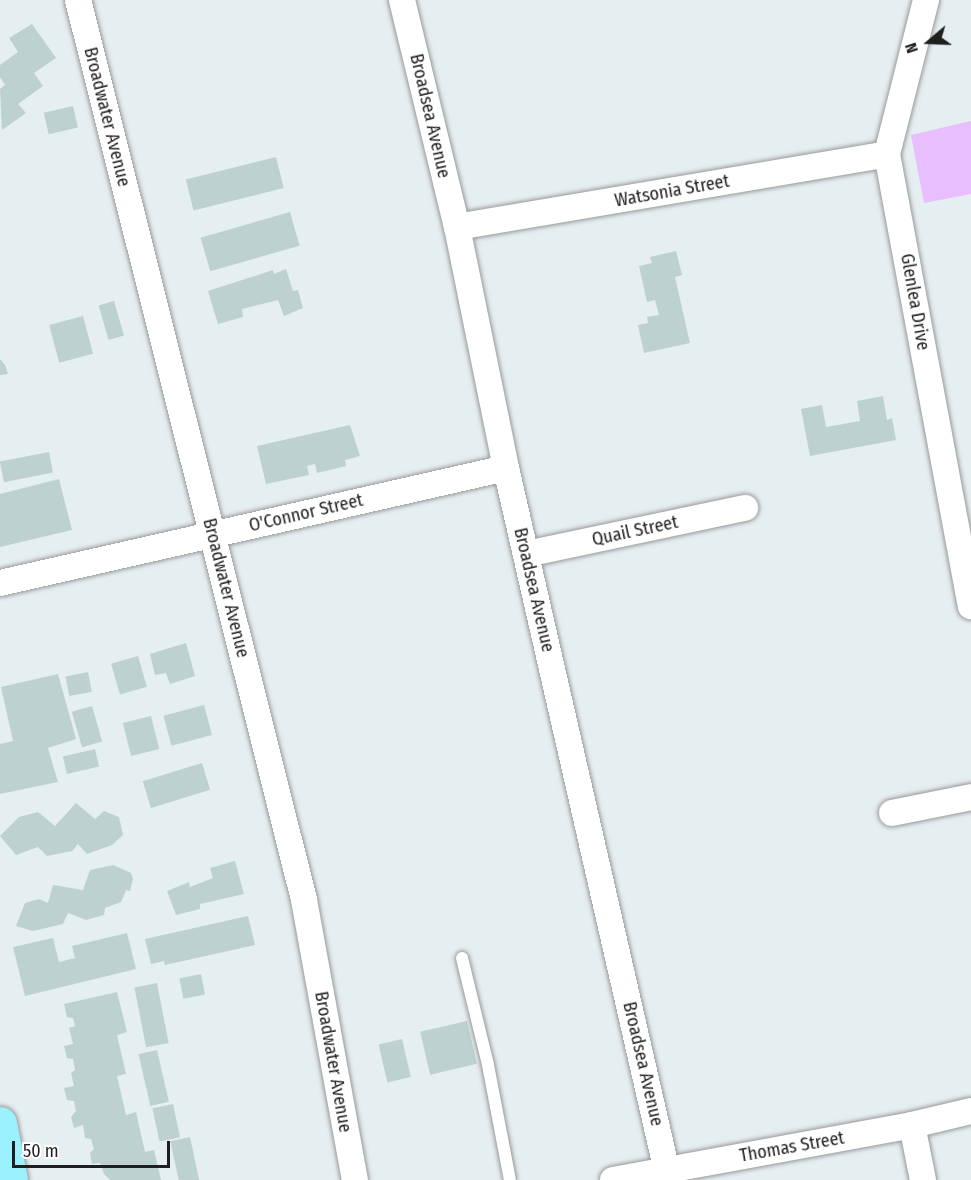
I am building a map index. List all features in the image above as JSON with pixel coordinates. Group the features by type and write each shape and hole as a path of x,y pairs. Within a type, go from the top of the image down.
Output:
{"main road":[{"path":"0,1123 10,1180"}],"street":[{"name":"Broadwater Avenue","path":"78,0 304,900 355,1180"},
{"name":"Broadsea Avenue","path":"402,0 457,227 506,468 668,1175"},
{"name":"Glenlea Drive","path":"927,0 887,154 971,606"},
{"name":"Watsonia Street","path":"457,227 887,154"},
{"name":"O'Connor Street","path":"0,583 506,468"},
{"name":"Quail Street","path":"526,554 745,508"},
{"path":"892,813 971,797"},
{"name":"Thomas Street","path":"612,1180 668,1175 971,1111"},
{"path":"912,1125 923,1180"}],"lane":[{"path":"462,958 488,1065 510,1180"}],"shaded area":[{"path":"971,121 971,194 924,203 911,135"}],"building":[{"path":"32,24 56,58 34,73 43,86 18,104 26,113 2,130 0,89 5,85 0,77 0,65 18,52 9,38"},
{"path":"73,106 78,127 49,134 44,113"},
{"path":"276,157 284,188 194,211 186,179"},
{"path":"290,212 300,246 210,271 201,238"},
{"path":"676,251 682,275 675,277 690,343 644,353 638,325 648,323 647,317 659,315 655,300 647,302 639,266 652,263 650,257"},
{"path":"286,269 293,291 298,290 303,308 284,316 278,300 242,309 243,317 218,324 208,291 273,270 274,274"},
{"path":"114,301 124,336 109,340 99,305"},
{"path":"83,316 93,354 59,363 49,325"},
{"path":"0,359 5,365 8,374 0,375"},
{"path":"883,396 887,420 892,418 896,440 810,456 801,409 822,405 826,427 860,421 857,401"},
{"path":"350,425 360,456 345,460 346,466 317,473 315,464 307,466 309,475 266,484 257,446"},
{"path":"49,452 53,473 4,482 0,462"},
{"path":"59,479 72,530 0,547 0,494"},
{"path":"186,643 195,676 170,684 166,673 155,675 150,654"},
{"path":"138,656 147,687 120,694 111,664"},
{"path":"88,672 92,692 69,696 65,676"},
{"path":"58,674 76,739 48,748 58,782 0,794 0,744 13,741 1,687"},
{"path":"204,705 212,735 171,746 163,716"},
{"path":"92,706 102,742 82,747 72,712"},
{"path":"151,716 159,749 131,756 123,723"},
{"path":"95,749 99,767 67,774 63,756"},
{"path":"202,763 210,790 151,808 143,781"},
{"path":"76,803 95,819 104,811 119,817 123,835 112,845 87,854 78,844 72,851 47,856 38,847 16,855 0,836 19,817 38,812 55,826"},
{"path":"235,861 244,894 200,904 200,909 176,915 167,891 189,882 190,887 213,878 210,868"},
{"path":"113,865 131,873 133,879 130,891 126,890 121,902 105,908 104,915 86,920 68,913 63,924 33,931 16,926 25,903 39,899 48,903 53,885 83,890 90,870"},
{"path":"248,916 255,945 165,965 164,961 151,964 145,939"},
{"path":"127,933 136,969 25,996 13,947 53,938 59,962 75,958 72,946"},
{"path":"201,974 205,995 183,999 179,978"},
{"path":"157,983 169,1043 146,1047 134,987"},
{"path":"117,992 127,1032 117,1035 126,1074 117,1076 126,1115 136,1112 145,1152 154,1150 161,1180 110,1180 104,1174 100,1163 92,1164 90,1153 94,1149 91,1139 85,1138 83,1125 74,1128 71,1117 76,1111 74,1101 67,1100 64,1088 74,1086 71,1073 75,1070 73,1059 67,1058 64,1046 73,1044 69,1028 75,1026 73,1018 67,1017 64,1004"},
{"path":"467,1021 477,1064 430,1075 420,1032"},
{"path":"402,1039 411,1077 387,1082 379,1044"},
{"path":"157,1050 169,1102 150,1106 138,1054"},
{"path":"173,1104 180,1137 160,1142 152,1108"},
{"path":"190,1137 199,1180 179,1180 170,1141"}]}
